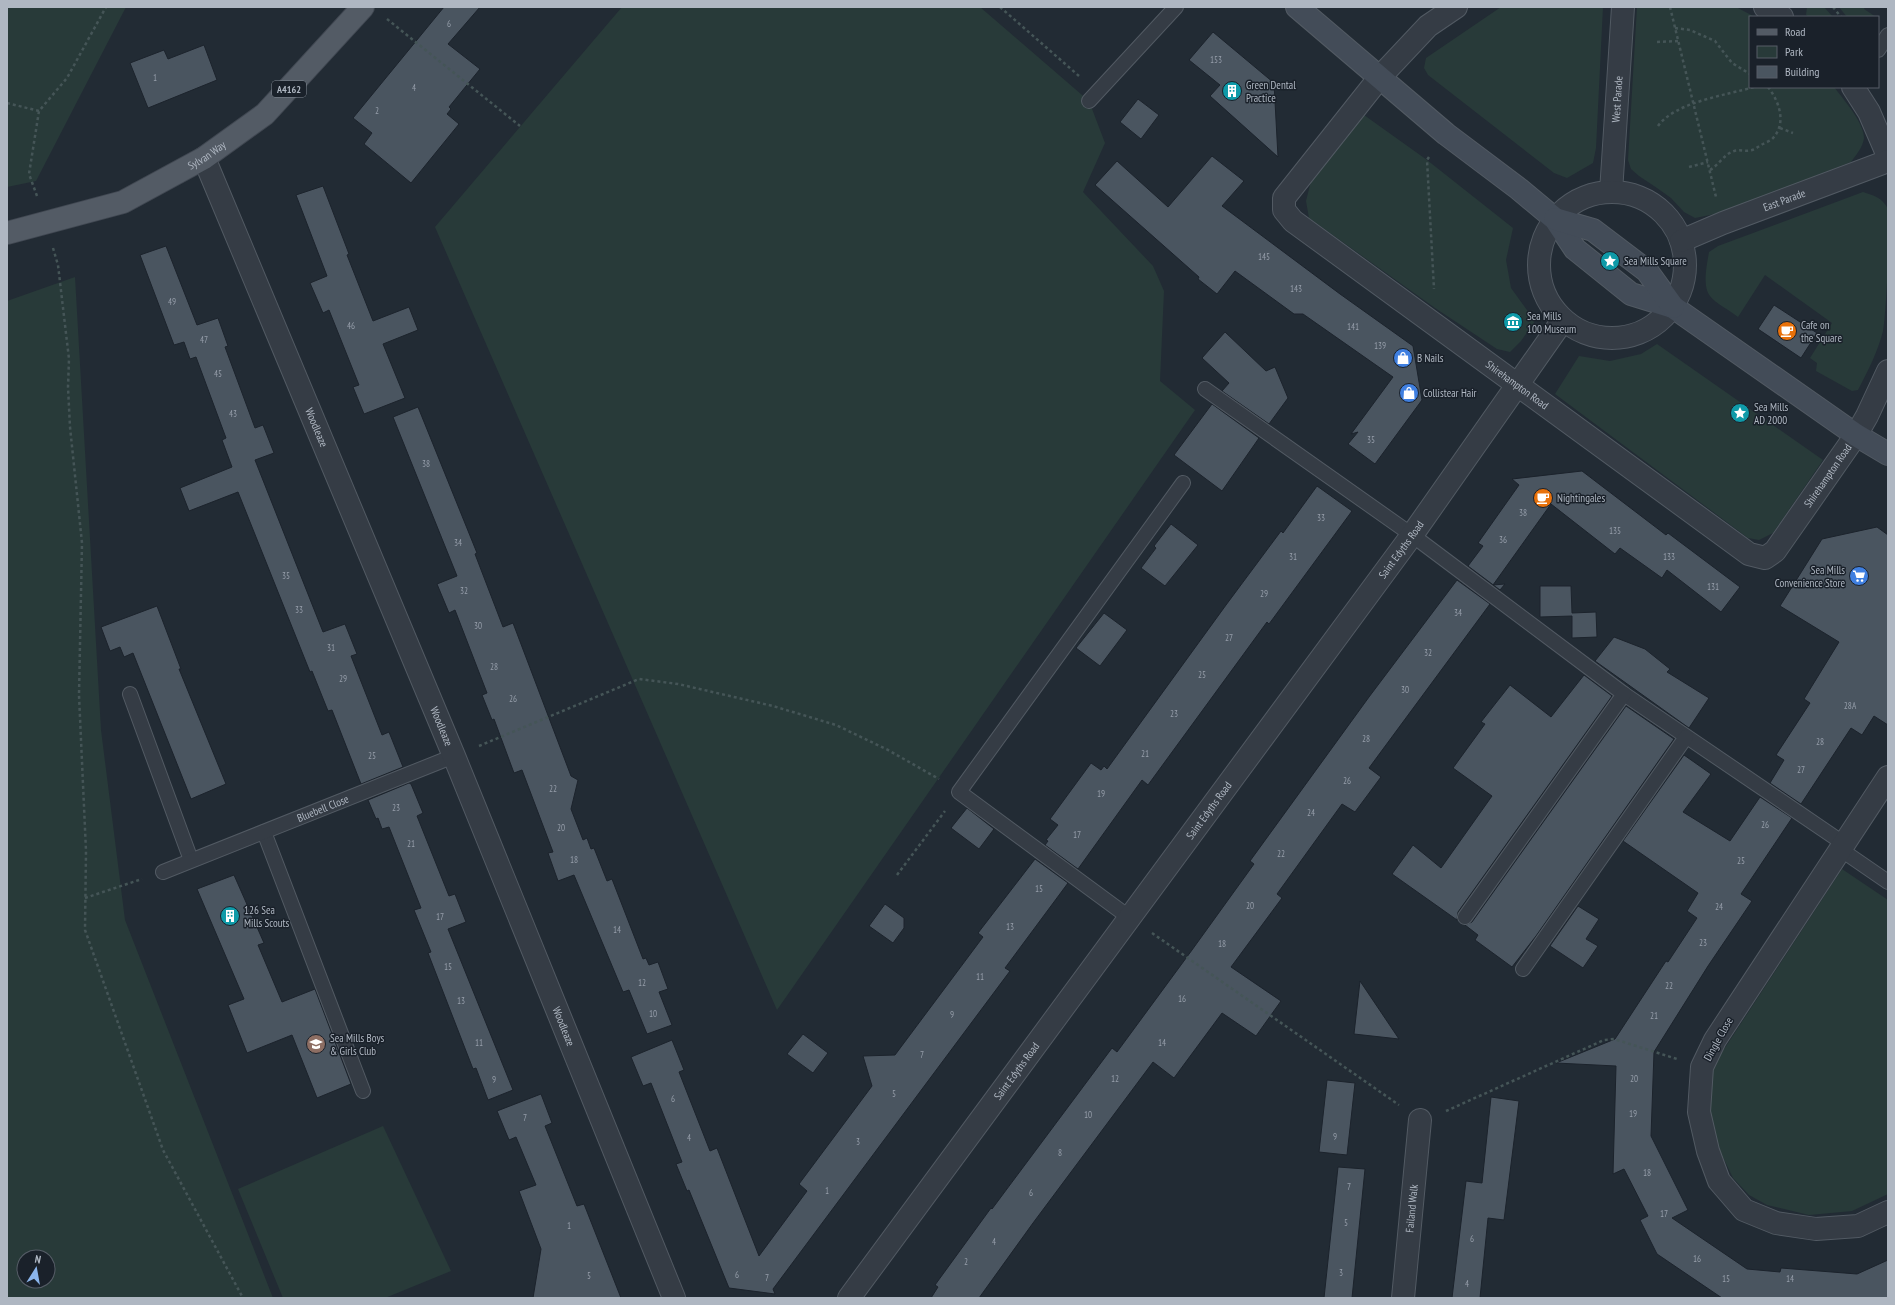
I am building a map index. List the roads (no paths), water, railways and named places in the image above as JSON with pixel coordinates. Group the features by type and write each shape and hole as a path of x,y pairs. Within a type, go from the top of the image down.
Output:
{"main road":[{"name":"Sylvan Way","path":"7,233 123,202 204,158 265,114 363,7"},
{"name":"Shirehampton Road","path":"1297,7 1446,134 1519,189 1555,219 1593,230 1647,272 1672,307 1856,435 1888,454"}],"street":[{"name":"Shirehampton Road","path":"1456,7 1428,26 1380,77 1284,198 1284,210 1293,221 1436,326 1517,383 1749,554 1764,558 1775,551 1856,435 1867,416 1888,371"},
{"name":"West Parade","path":"1611,192 1623,7"},
{"path":"1765,7 1780,16"},
{"path":"1854,88 1869,112 1888,156"},
{"name":"Woodleaze","path":"204,158 454,756 674,1298"},
{"name":"East Parade","path":"1681,241 1724,223 1888,161"},
{"path":"1611,192 1633,195 1654,205 1670,221 1681,241 1685,263 1683,286 1672,307 1655,324 1633,336 1608,338 1584,333 1563,320 1549,303 1540,282 1539,260 1544,238 1555,219 1571,204 1577,201 1590,195 1611,192"},
{"name":"Saint Edyths Road","path":"849,1298 1412,535 1517,383 1563,320"},
{"name":"Dingle Close","path":"1888,777 1715,1040 1702,1067 1699,1112 1708,1151 1719,1181 1744,1210 1776,1223 1816,1229 1858,1226 1888,1212"},
{"name":"Failand Walk","path":"1404,1298 1420,1120"}],"lane":[{"path":"1093,96 1176,7"},
{"path":"1879,48 1888,35"},
{"path":"1205,389 1412,535 1624,694 1842,846 1888,882"},
{"path":"1130,918 959,792 1183,483"},
{"path":"130,694 192,860"},
{"path":"1465,917 1624,694"},
{"path":"1523,969 1686,737"},
{"name":"Bluebell Close","path":"163,872 454,756"},
{"path":"264,832 363,1091"}],"place":[{"name":"Green Dental Practice","path":"1232,91"},
{"name":"Sea Mills Square","path":"1610,261"},
{"name":"Sea Mills 100 Museum","path":"1513,322"},
{"name":"Cafe on the Square","path":"1787,331"},
{"name":"B Nails","path":"1403,358"},
{"name":"Collistear Hair","path":"1409,393"},
{"name":"Sea Mills AD 2000","path":"1740,413"},
{"name":"Nightingales","path":"1543,498"},
{"name":"Sea Mills Convenience Store","path":"1859,576"},
{"name":"126 Sea Mills Scouts","path":"230,916"},
{"name":"Sea Mills Boys & Girls Club","path":"316,1044"}]}
